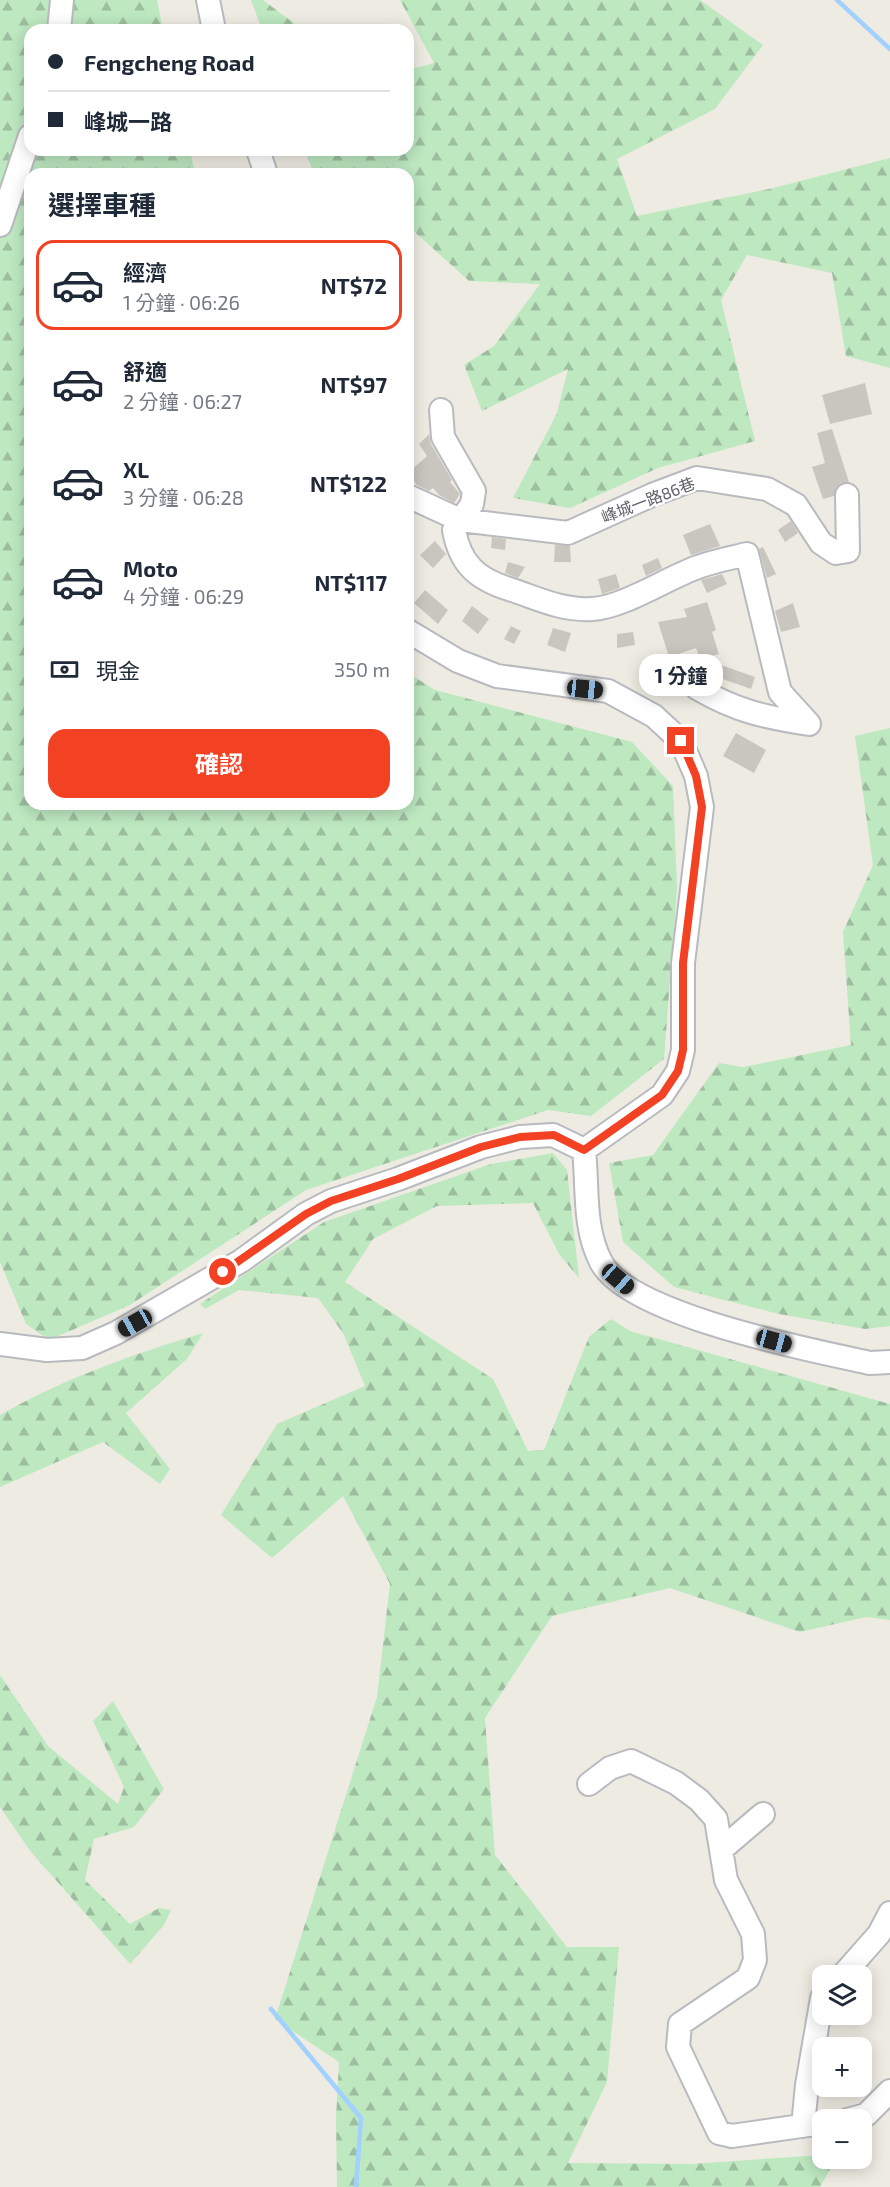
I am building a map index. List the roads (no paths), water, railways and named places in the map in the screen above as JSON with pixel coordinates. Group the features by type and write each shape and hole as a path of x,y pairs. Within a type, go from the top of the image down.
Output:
{"street":[{"path":"60,24 62,0"},
{"path":"208,0 213,24"},
{"path":"0,225 24,154"},
{"path":"441,410 443,437 474,491 472,504 454,530 458,550 475,572 490,584 553,606 594,610 626,599 699,566 747,554 780,692 808,724 764,717 728,706 697,688"},
{"name":"峰城一路86巷","path":"414,499 460,520 568,533 652,495 697,478 767,489 796,505 821,543 836,553 849,551 848,495"},
{"path":"414,635 458,661 497,676 608,691 654,716 681,741 696,776 702,807 683,963 683,1050 678,1071 662,1095 584,1150"},
{"path":"0,1344 47,1350 82,1348 125,1328 241,1262 306,1214 331,1201 398,1179 481,1147 520,1137 554,1135 584,1150"},
{"path":"584,1150 589,1231 602,1264 636,1295 706,1322 883,1365"},
{"path":"589,1784 610,1768 631,1761 676,1783 716,1819 726,1880 753,1934 756,1960 748,1978 680,2024 678,2047 719,2133 732,2136 812,2125 807,2085 817,2025"},
{"path":"722,1849 764,1814"},
{"path":"852,1965 879,1934 890,1913"},
{"path":"872,2109 890,2091"}],"waterway":[{"path":"837,0 890,49"},
{"path":"271,2009 361,2118 356,2187"}]}
